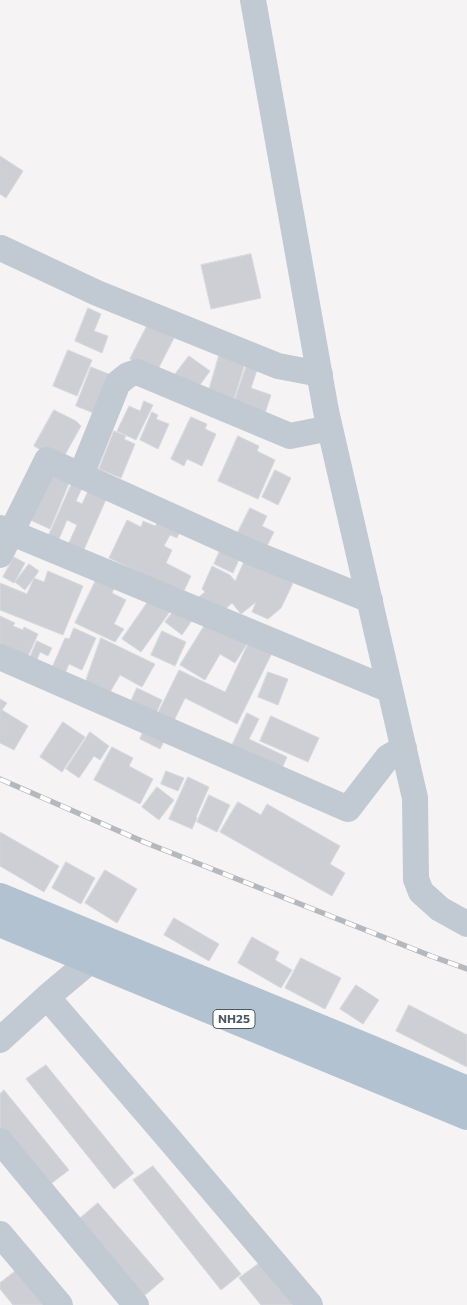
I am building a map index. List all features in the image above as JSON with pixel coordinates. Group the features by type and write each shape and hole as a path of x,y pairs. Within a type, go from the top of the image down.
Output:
{"main road":[{"name":"NH25","path":"0,897 100,950 467,1116"},
{"name":"NH25","path":"0,922 100,950 467,1090"}],"street":[{"path":"253,0 330,428 415,798 416,879 431,900 467,924"},
{"path":"2,248 97,293 278,366 320,374"},
{"path":"81,475 118,383 128,375 137,372 290,436 330,428"},
{"path":"370,600 253,553 47,460 3,539 390,690"},
{"path":"0,657 348,809 388,757 404,748"},
{"path":"0,1040 100,950"},
{"path":"47,997 310,1305"},
{"path":"0,1141 136,1305"},
{"path":"0,1234 60,1305"}],"building":[{"path":"0,156 23,171 6,198 0,194"},
{"path":"251,254 261,298 211,309 201,265"},
{"path":"88,308 101,314 94,331 108,336 102,353 75,341"},
{"path":"148,324 174,338 156,373 130,359"},
{"path":"221,349 247,357 232,405 207,397"},
{"path":"68,350 92,360 77,396 53,386"},
{"path":"189,356 210,371 194,393 173,377"},
{"path":"248,361 259,364 251,388 271,395 264,416 233,405"},
{"path":"91,367 111,375 96,414 76,406"},
{"path":"144,401 153,405 136,440 117,431 129,406 140,411"},
{"path":"54,410 76,421 81,426 61,462 34,446"},
{"path":"152,412 158,415 156,419 169,424 158,449 140,440"},
{"path":"191,417 207,424 205,429 216,434 202,466 187,459 184,466 171,459"},
{"path":"114,431 126,436 124,439 135,444 121,478 99,469"},
{"path":"238,436 259,446 257,451 275,460 258,499 218,481"},
{"path":"48,466 72,476 50,529 26,518"},
{"path":"275,470 291,478 278,505 262,497"},
{"path":"73,481 83,486 76,501 82,504 90,487 108,495 82,554 67,547 77,525 67,520 58,541 48,537"},
{"path":"250,508 267,516 262,526 274,532 264,552 235,538"},
{"path":"160,518 182,528 177,538 170,535 164,546 172,550 166,563 191,576 183,593 109,558 127,520 141,527 143,521 155,526"},
{"path":"222,546 241,555 233,573 214,564"},
{"path":"14,557 25,563 14,583 3,577"},
{"path":"245,560 294,581 281,608 268,619 252,612 256,602 241,614 232,603 221,613 195,600 205,592 202,589 212,566 230,575 235,581"},
{"path":"29,564 39,571 25,590 15,582"},
{"path":"48,571 83,586 63,635 0,610 0,583 27,594 34,578 44,582"},
{"path":"98,576 116,585 112,593 126,600 114,624 124,629 115,642 75,623"},
{"path":"152,596 171,610 141,652 122,639"},
{"path":"177,607 193,619 182,635 165,622"},
{"path":"0,616 15,623 13,626 23,630 24,627 38,634 25,663 0,652"},
{"path":"208,620 250,639 235,663 220,654 205,680 180,665"},
{"path":"74,628 96,638 82,670 69,664 63,678 50,672 65,638 69,639"},
{"path":"162,631 186,642 175,666 151,655"},
{"path":"101,638 155,664 142,687 120,675 105,701 83,689"},
{"path":"251,638 274,649 237,724 185,698 170,729 154,721 179,670 225,692"},
{"path":"37,641 52,648 48,656 40,652 35,665 28,662"},
{"path":"268,672 288,679 278,705 258,697"},
{"path":"137,688 162,700 153,720 128,708"},
{"path":"0,699 7,703 2,710 28,726 14,750 0,743"},
{"path":"247,713 259,719 249,739 287,757 278,777 230,750"},
{"path":"271,716 319,738 308,762 260,741"},
{"path":"63,722 85,737 62,772 40,757"},
{"path":"147,724 168,734 160,749 140,739"},
{"path":"90,732 109,746 100,760 94,756 79,778 66,769"},
{"path":"112,747 133,758 129,766 153,779 140,804 94,780"},
{"path":"166,771 184,778 178,791 161,784"},
{"path":"188,777 209,787 192,829 169,819"},
{"path":"157,787 174,800 159,820 142,807"},
{"path":"209,795 230,805 217,832 197,822"},
{"path":"238,802 261,815 267,804 340,846 330,864 345,873 332,896 220,832"},
{"path":"0,832 59,866 44,892 0,866"},
{"path":"66,862 95,878 81,904 52,888"},
{"path":"105,870 137,889 117,923 85,903"},
{"path":"174,918 219,944 209,961 164,935"},
{"path":"252,937 279,952 275,960 292,970 281,988 238,963"},
{"path":"301,958 341,978 325,1009 285,988"},
{"path":"356,985 379,1000 363,1024 340,1009"},
{"path":"409,1005 467,1035 467,1067 396,1031"},
{"path":"46,1065 134,1173 114,1189 26,1079"},
{"path":"4,1090 69,1170 48,1186 0,1127 0,1094"},
{"path":"153,1166 241,1274 221,1290 133,1180"},
{"path":"98,1203 164,1279 144,1296 78,1220"},
{"path":"261,1262 295,1305 261,1305 239,1278"},
{"path":"18,1269 47,1305 13,1305 0,1289 0,1283"}],"railway":[{"path":"0,779 144,842 467,969"}]}
